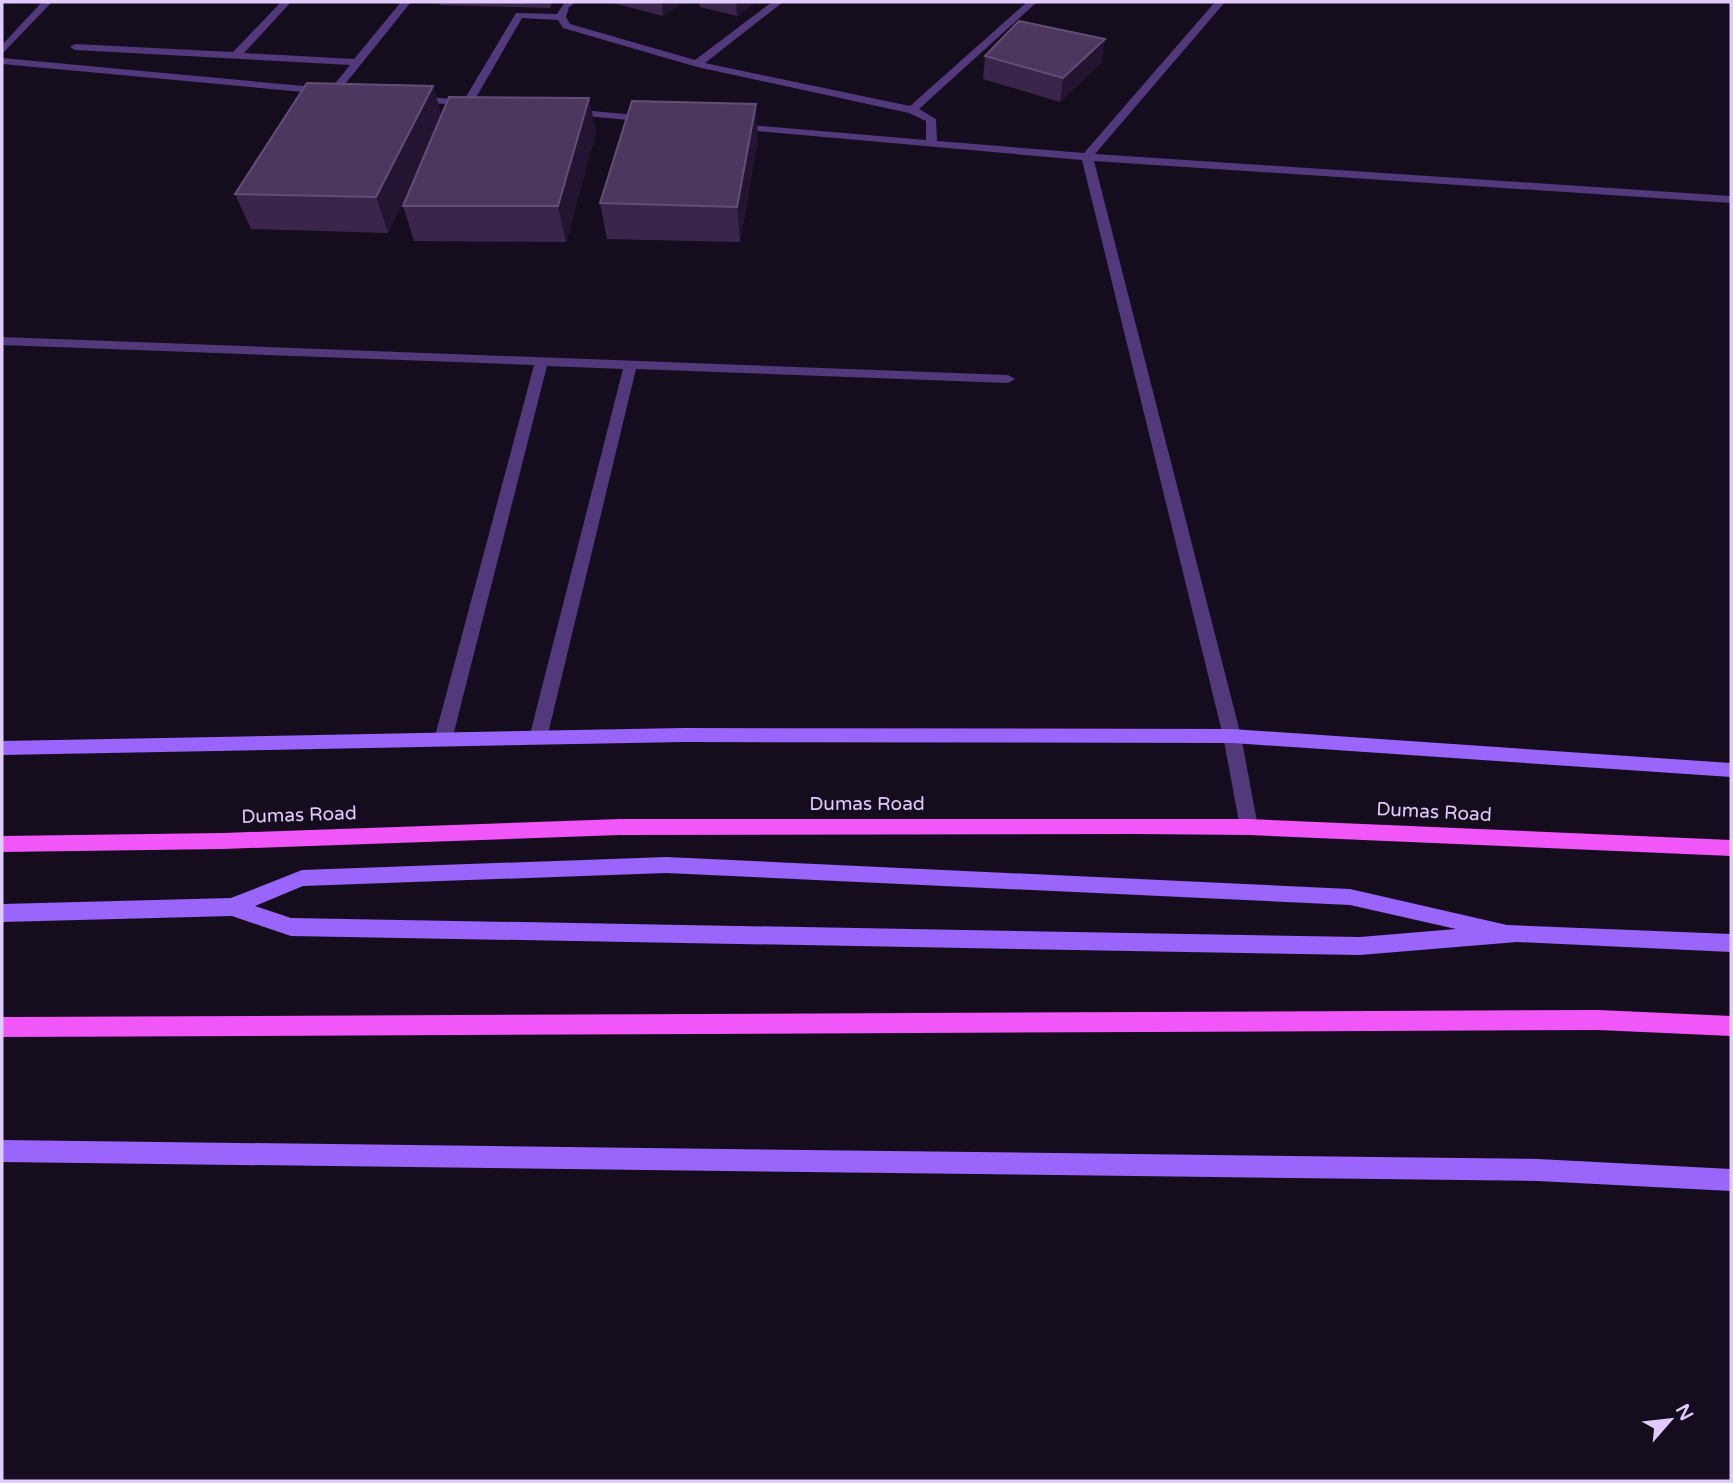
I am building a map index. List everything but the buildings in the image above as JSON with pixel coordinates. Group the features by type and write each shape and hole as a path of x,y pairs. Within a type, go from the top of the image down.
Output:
{"main road":[{"name":"Dumas Road","path":"2,844 223,841 620,827 1250,827 1731,849"},
{"path":"2,1027 1585,1020 1731,1026"}],"street":[{"path":"2,51 47,2"},
{"path":"236,55 286,2"},
{"path":"333,92 406,2"},
{"path":"571,2 565,6 561,17 566,26 697,64 912,110 931,119 932,144"},
{"path":"697,64 778,2"},
{"path":"912,110 1032,2"},
{"path":"1087,157 1220,2"},
{"path":"468,103 519,15 561,17"},
{"path":"75,47 355,62"},
{"path":"2,61 346,93"},
{"path":"400,97 482,104"},
{"path":"550,110 659,120"},
{"path":"727,126 1087,157 1731,200"},
{"path":"1087,157 1233,736 1250,827"},
{"path":"2,341 1008,379"},
{"path":"443,740 541,363"},
{"path":"538,738 630,366"},
{"path":"2,748 684,735 1233,736 1731,770"},
{"path":"232,907 302,878 666,865 1350,897 1517,933"},
{"path":"2,913 232,907 290,927 1360,946 1517,933 1731,943"},
{"path":"2,1151 1538,1170 1731,1180"}]}
